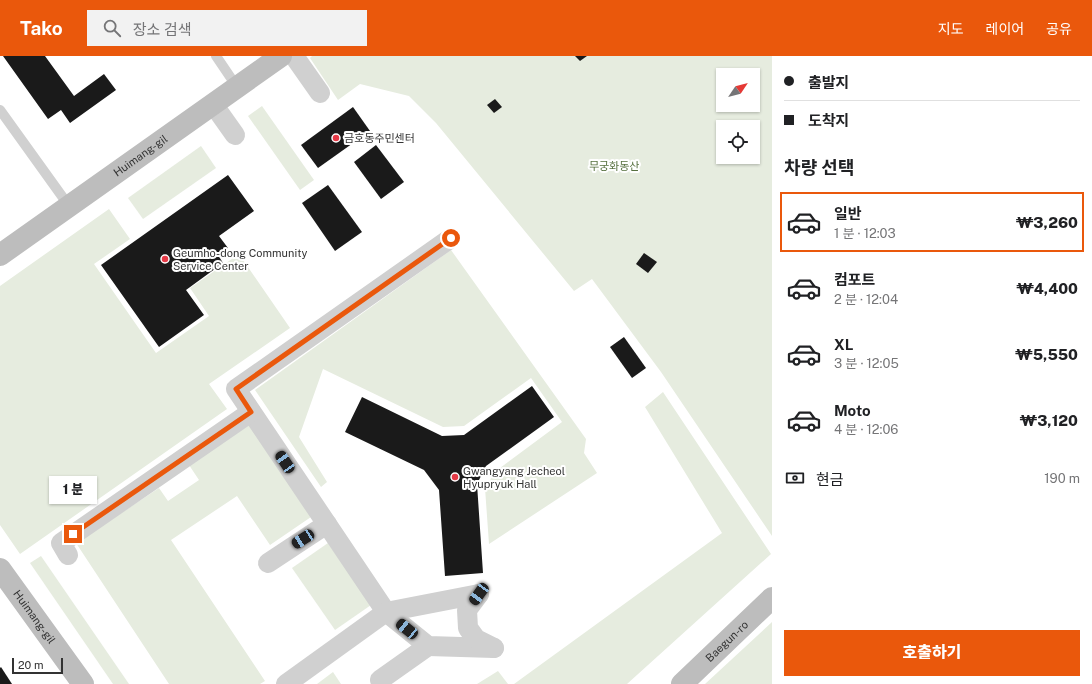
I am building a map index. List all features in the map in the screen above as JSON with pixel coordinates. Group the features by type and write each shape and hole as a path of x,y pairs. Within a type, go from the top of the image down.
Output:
{"street":[{"name":"Huimang-gil","path":"0,255 281,56"},
{"path":"294,56 320,93"},
{"path":"213,104 235,135"},
{"path":"428,646 386,612 236,389 451,238"},
{"path":"68,555 61,543 251,412"},
{"path":"268,563 327,524"},
{"name":"Huimang-gil","path":"0,569 83,684"},
{"path":"286,684 386,612 479,594 467,610 468,628 476,639 494,648 428,646 380,680"},
{"name":"Baegun-ro","path":"682,684 772,598"}],"lane":[{"path":"216,56 237,87"},
{"path":"0,110 69,206"}],"green space":[{"name":"무궁화동산","path":"312,56 772,56 772,536 661,372 592,279 574,291 436,123 409,96 360,84 338,100 310,58"},
{"path":"262,106 314,180 300,190 248,116"},
{"path":"201,146 216,168 143,219 128,198"},
{"path":"109,209 130,239 94,264 156,353 209,316 190,288 239,254 290,328 209,384 227,409 20,554 0,525 0,286"},
{"path":"451,250 586,439 584,453 597,473 489,544 485,488 496,471 562,422 531,378 464,426 443,427 323,369 299,437 327,482 321,487 255,390"},
{"path":"663,392 771,554 627,684 514,684 722,533 645,407"},
{"path":"249,425 311,517 270,545 237,496 171,540 265,681 260,684 169,684 76,543 159,488 168,501 199,480 189,465"},
{"path":"328,543 371,605 335,630 292,568"},
{"path":"41,556 129,684 113,684 30,563"},
{"path":"772,622 772,684 705,684"},
{"path":"498,671 508,684 477,684"},
{"path":"333,672 341,684 317,684"}],"building":[{"path":"3,56 45,56 74,96 104,74 116,90 70,123 61,110 48,119"},
{"path":"575,56 587,56 580,61"},
{"path":"495,99 502,107 494,113 487,105"},
{"name":"금호동주민센터","path":"353,107 370,131 318,168 301,145"},
{"path":"376,145 404,182 381,199 354,162"},
{"name":"Geumho-dong Community Service Center","path":"228,175 254,211 219,236 228,248 218,255 223,263 186,290 204,315 159,347 101,265"},
{"path":"328,185 362,232 335,251 302,203"},
{"path":"644,253 657,262 648,273 636,264"},
{"path":"624,337 646,368 632,378 610,347"},
{"name":"Gwangyang Jecheol Hyupryuk Hall","path":"532,386 554,417 486,466 477,484 483,573 445,576 439,490 424,470 345,432 362,397 442,436 464,435"},
{"path":"1,667 12,684 0,684"}],"place":[{"name":"금호동주민센터","path":"336,138"},
{"name":"Geumho-dong Community Service Center","path":"165,259"},
{"name":"Gwangyang Jecheol Hyupryuk Hall","path":"455,477"}],"route":[{"path":"73,534 251,412 236,389 451,238"}]}
